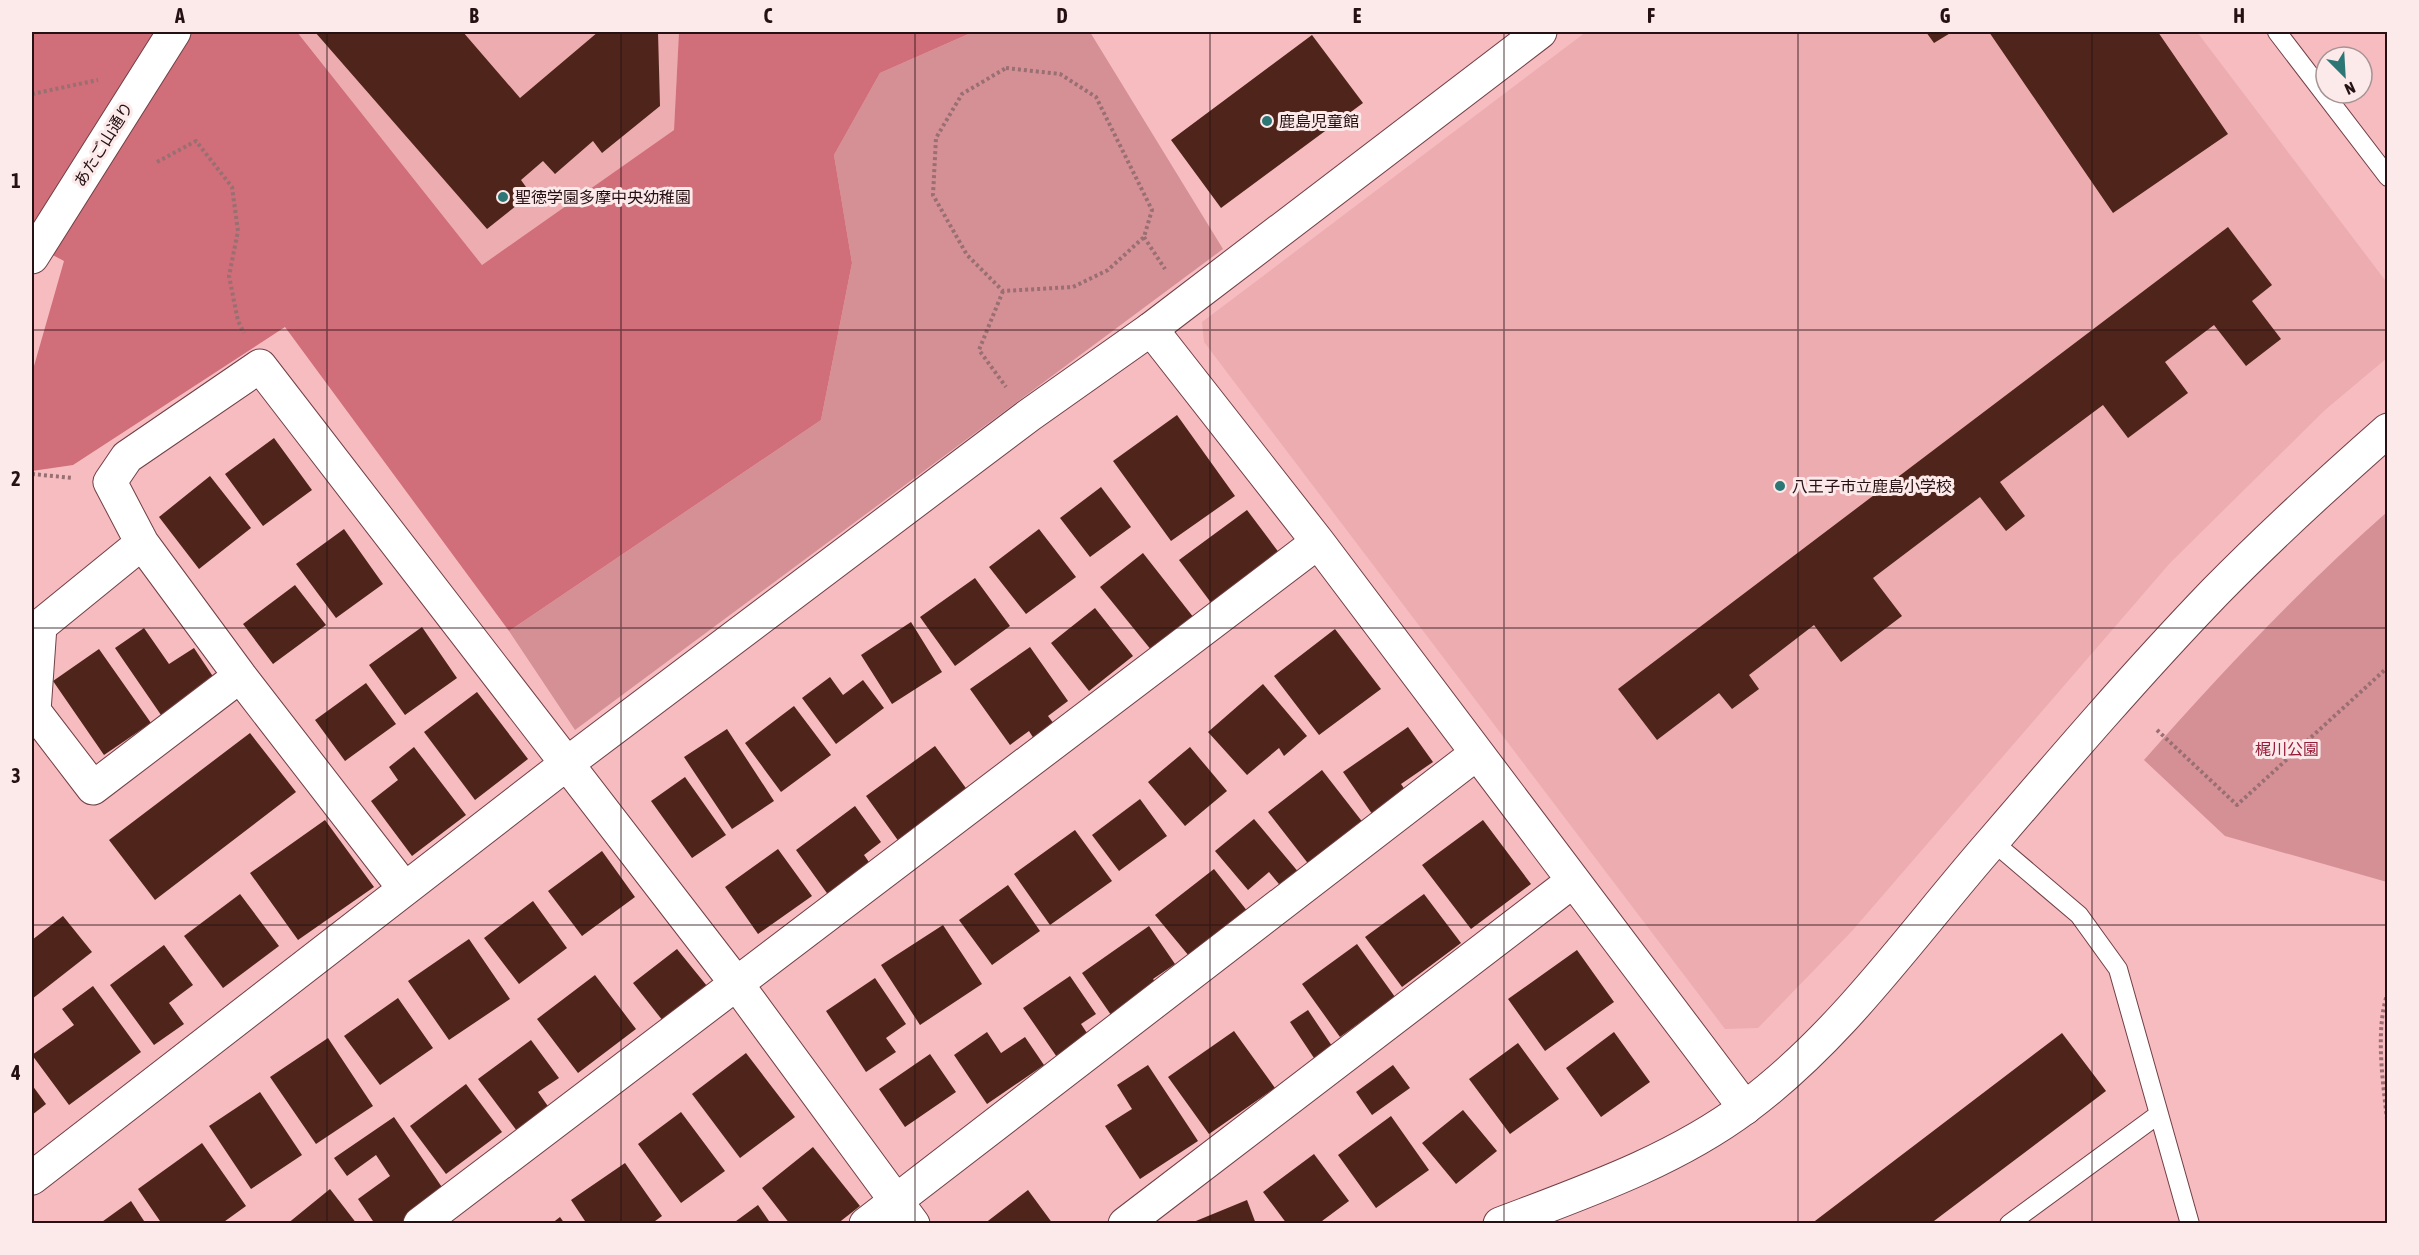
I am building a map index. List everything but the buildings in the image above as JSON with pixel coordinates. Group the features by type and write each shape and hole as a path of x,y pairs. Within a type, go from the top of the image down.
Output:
{"street":[{"name":"あたご山通り","path":"32,257 174,32"},
{"path":"32,1178 565,765 1028,416 1151,329 1540,32"},
{"path":"1151,329 1318,542 1745,1108"},
{"path":"404,888 240,676 142,543 110,482 127,457 260,366 565,765 736,983 903,1213"},
{"path":"1500,1224 1590,1190 1677,1149 1745,1108 1793,1068 1842,1019 1992,841 2215,592 2336,476 2388,430"},
{"path":"420,1224 1318,542"},
{"path":"142,543 40,626 34,711 93,789 240,676"},
{"path":"866,1224 903,1213 1476,754"},
{"path":"1125,1224 1573,881"}],"lane":[{"path":"2277,32 2388,177"},
{"path":"1992,841 2079,915 2118,969 2190,1224"},
{"path":"2009,1224 2159,1114"}],"path":[{"path":"1006,68 1060,74 1096,97 1152,210 1144,237 1108,270 1073,286 1003,291 967,255 933,195 936,138 962,94 1006,68"},
{"path":"32,94 105,78"},
{"path":"157,162 196,141 232,187 238,231 229,276 238,321 260,366"},
{"path":"1003,291 979,350 1028,416"},
{"path":"2157,730 2237,805 2388,666"},
{"path":"2388,992 2383,1004 2382,1065 2388,1129"}],"shaded area":[{"path":"32,32 297,32 482,265 674,130 679,32 973,32 880,73 834,155 852,263 821,420 509,631 285,327 73,465 32,471 32,373 64,261 32,244"},
{"name":"聖徳学園多摩中央幼稚園","path":"297,32 679,32 674,130 482,265"},
{"name":"八王子市立鹿島小学校","path":"1586,32 2197,32 2388,284 2387,358 2325,410 2170,563 1852,931 1758,1028 1725,1029 1204,342 1202,322"}],"green space":[{"path":"973,32 1090,32 1223,249 575,730 509,631 821,420 852,263 834,155 880,73"},
{"name":"梶川公園","path":"2387,512 2387,882 2225,836 2144,760 2262,632"}],"place":[{"name":"鹿島児童館","path":"1267,121"},
{"name":"聖徳学園多摩中央幼稚園","path":"503,197"},
{"name":"八王子市立鹿島小学校","path":"1780,486"}]}
